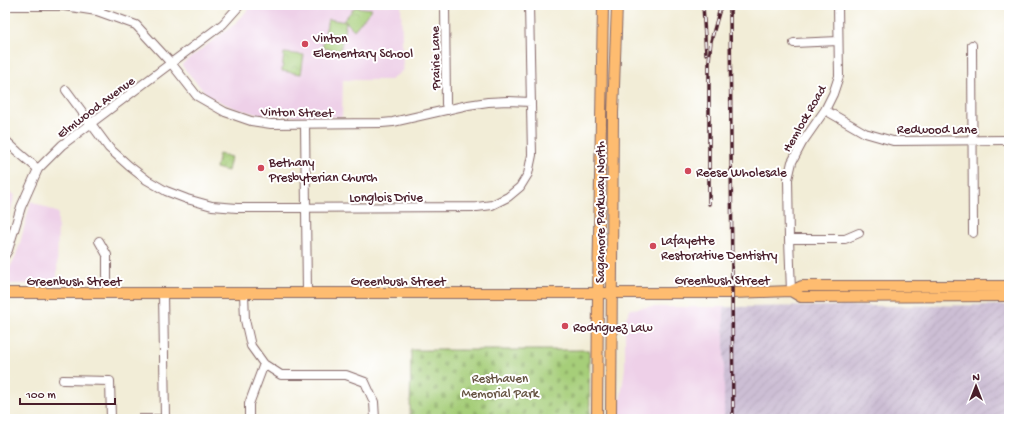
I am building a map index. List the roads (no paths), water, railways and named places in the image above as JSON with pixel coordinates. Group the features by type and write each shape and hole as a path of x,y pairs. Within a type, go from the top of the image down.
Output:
{"main road":[{"name":"Sagamore Parkway North","path":"597,419 602,5"},
{"name":"Sagamore Parkway North","path":"611,419 612,113 617,5"},
{"name":"Greenbush Street","path":"790,292 802,286 1009,286"},
{"name":"Greenbush Street","path":"5,293 790,292 801,297 1009,296"}],"street":[{"name":"Elmwood Avenue","path":"5,256 21,207 38,169 62,144 222,24 240,5"},
{"name":"Prairie Lane","path":"445,5 446,104 448,110"},
{"name":"Longlois Drive","path":"66,90 109,148 129,166 147,180 166,191 212,206 237,208 306,208 477,207 492,205 508,197 520,187 528,174 532,155 529,5"},
{"name":"Hemlock Road","path":"790,292 788,179 792,162 802,143 825,110 833,94 839,76 838,5"},
{"name":"Vinton Street","path":"5,6 64,6 97,10 136,25 171,63 197,96 225,112 251,121 271,124 387,123 488,102 531,102"},
{"path":"794,43 838,41"},
{"path":"972,45 973,233"},
{"name":"Redwood Lane","path":"825,110 866,133 893,141 1009,140"},
{"path":"305,124 307,293"},
{"path":"5,140 38,169"},
{"path":"789,239 845,239 859,233"},
{"path":"99,241 106,255 107,293"},
{"path":"140,419 165,419 164,293"},
{"path":"244,293 244,320 251,346 264,364 281,375 346,375 365,382 374,402 374,419"},
{"path":"249,419 249,404 264,364"},
{"path":"63,380 110,382 111,419"}],"railway":[{"path":"703,5 706,54"},
{"path":"709,204 709,61 711,41 721,5"},
{"path":"730,5 733,419"}],"place":[{"name":"Vinton Elementary School","path":"305,44"},
{"name":"Bethany Presbyterian Church","path":"261,168"},
{"name":"Reese Wholesale","path":"688,171"},
{"name":"Lafayette Restorative Dentistry","path":"653,246"},
{"name":"Rodriguez Law","path":"565,326"}],"park label":[{"name":"Resthaven Memorial Park","path":"500,384"}]}
